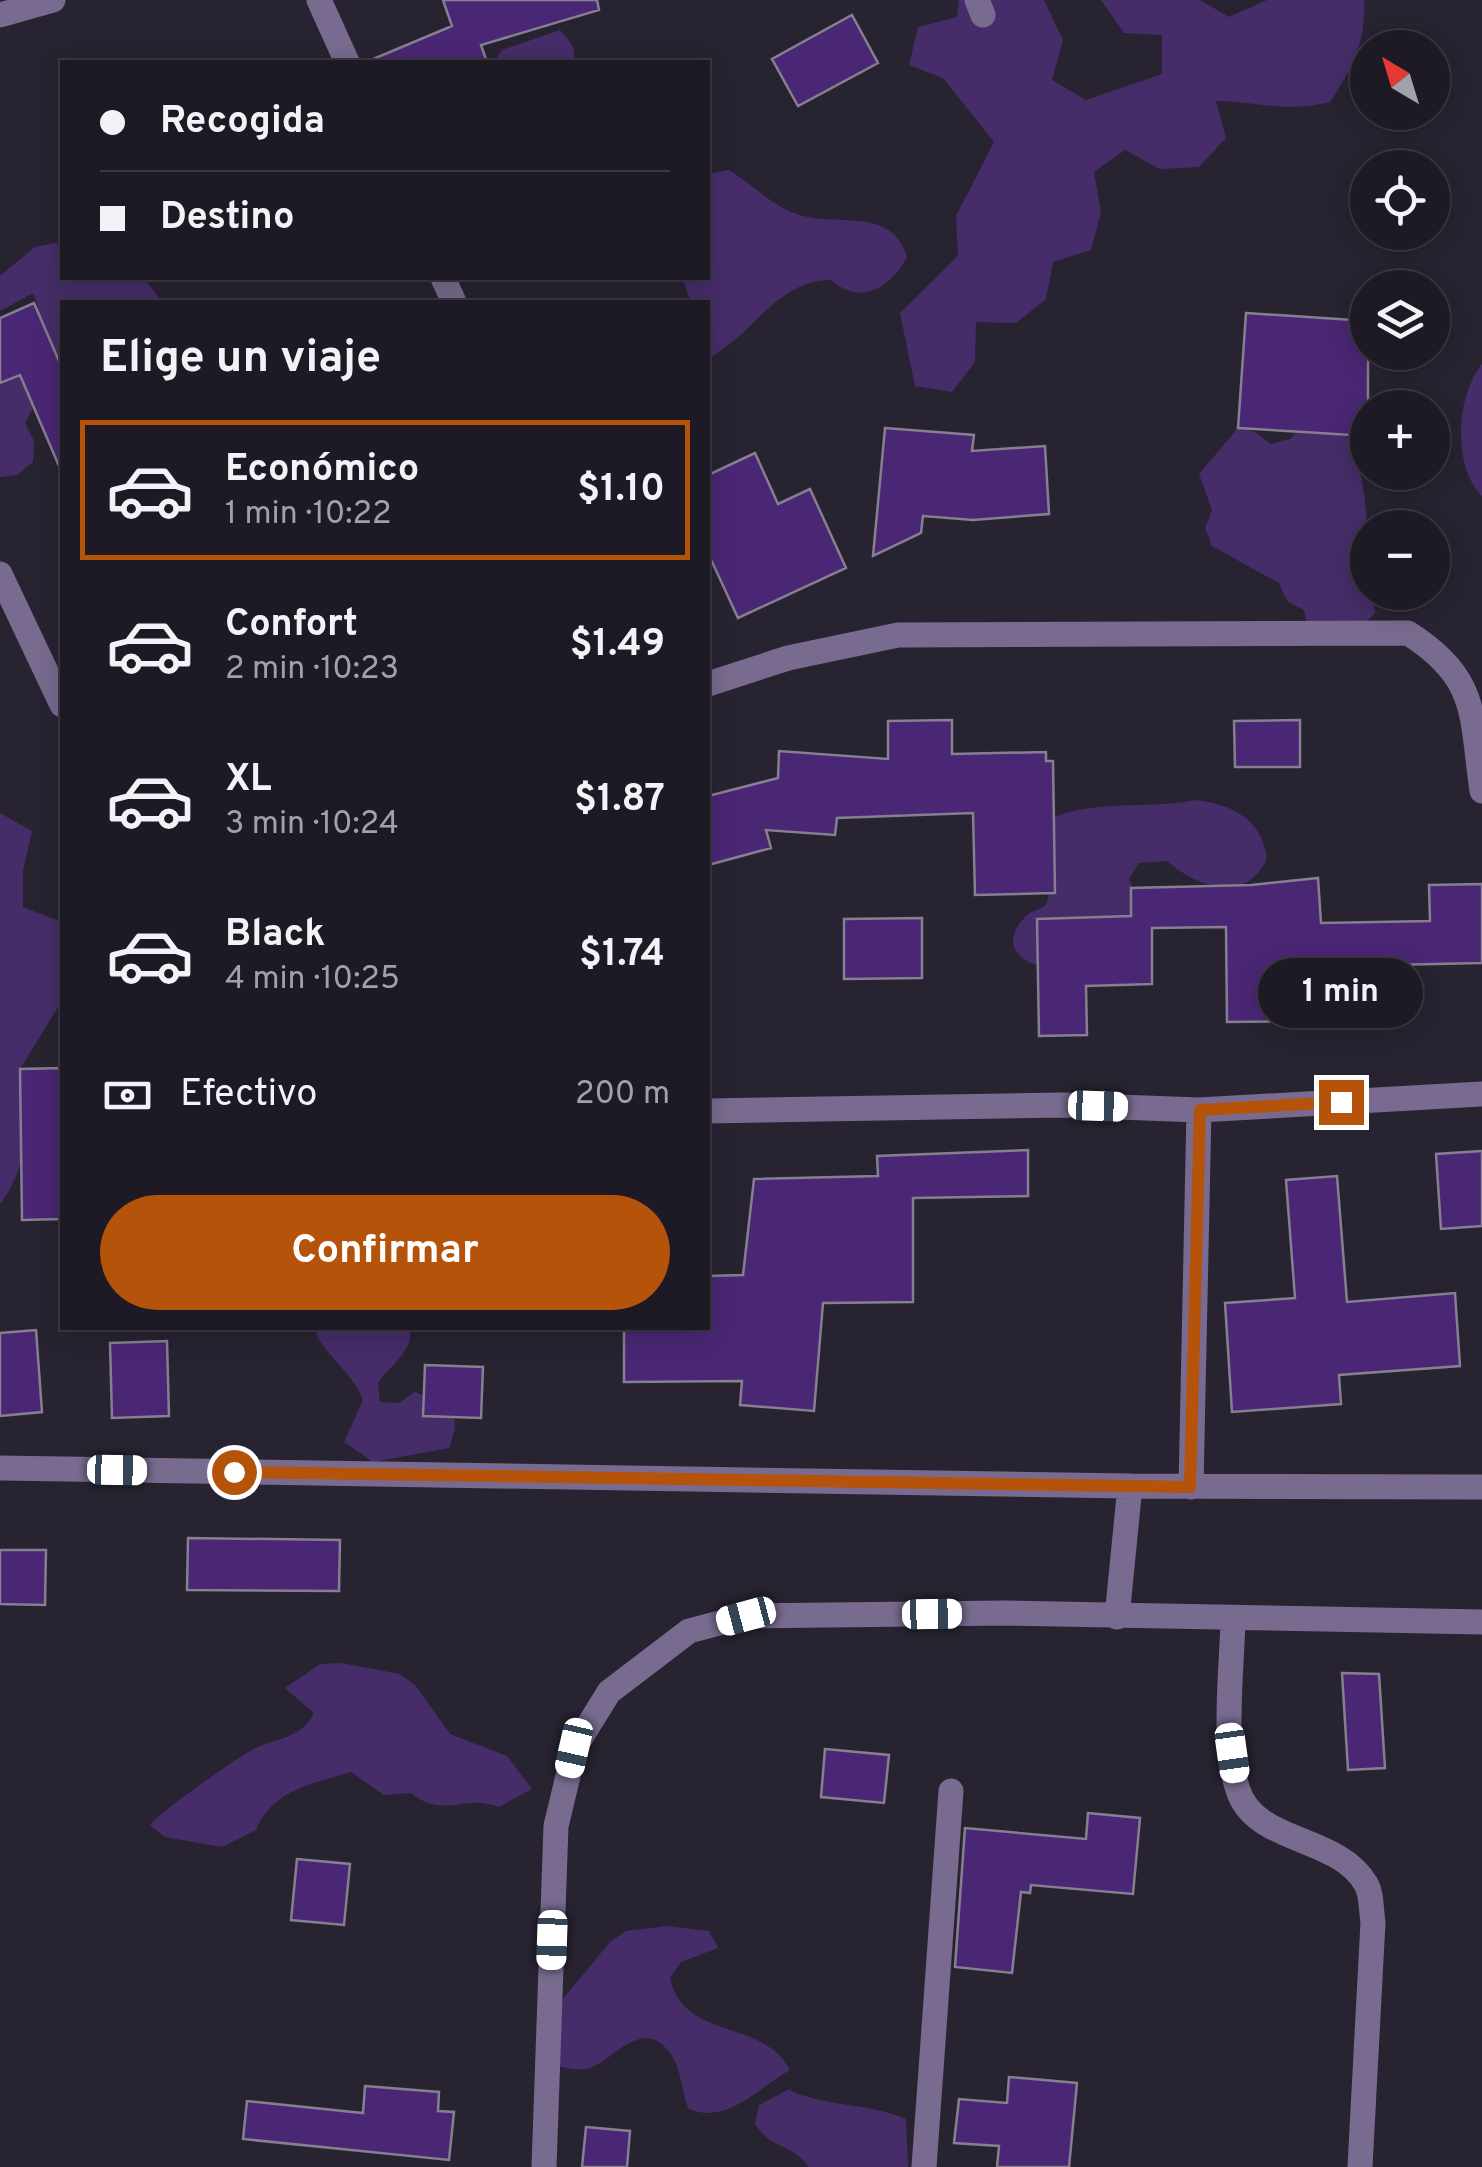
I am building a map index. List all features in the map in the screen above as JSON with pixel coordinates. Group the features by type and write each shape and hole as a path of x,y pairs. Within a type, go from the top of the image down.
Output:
{"street":[{"path":"0,15 52,0"},
{"path":"319,0 346,60"},
{"path":"0,574 60,701"},
{"path":"710,683 788,658 898,635 1408,634 1446,657 1470,701 1482,791"},
{"path":"710,1112 1064,1105 1200,1110 1482,1094"},
{"path":"1190,1487 1200,1110"},
{"path":"0,1468 1190,1487 1482,1486"},
{"path":"1117,1617 1130,1486"},
{"path":"544,2167 556,1826 574,1748 608,1692 690,1630 746,1616 1482,1622"},
{"path":"1232,1619 1232,1753 1238,1794 1264,1823 1335,1852 1368,1885 1373,1922 1360,2167"},
{"path":"924,2167 951,1791"}],"shaded area":[{"path":"959,0 1044,0 1063,40 1052,80 1086,100 1162,74 1162,35 1124,33 1101,0 1200,0 1229,17 1267,0 1364,0 1363,30 1350,30 1350,67 1330,102 1286,107 1216,101 1226,138 1199,167 1160,169 1125,150 1094,172 1101,212 1091,250 1053,262 1046,299 1016,323 976,322 975,362 952,392 915,386 900,313 958,256 956,216 994,142 943,78 909,65 918,27 957,17"},
{"path":"560,30 573,46 575,60 495,60 502,50"},
{"path":"728,170 794,213 875,224 889,230 907,257 884,285 874,290 853,292 831,280 795,289 710,357 710,300 690,300 683,280 710,280 710,174"},
{"path":"60,244 60,280 146,280 160,300 60,300 60,357 25,423 34,441 33,462 17,475 0,477 0,374 26,346 39,317 33,293 0,311 0,276 35,247"},
{"path":"1482,364 1482,496 1466,467 1461,431 1467,394"},
{"path":"1337,420 1350,444 1350,490 1363,490 1366,510 1350,510 1350,610 1375,613 1361,627 1308,628 1304,610 1287,601 1279,583 1212,546 1205,528 1212,510 1199,474 1238,428 1255,432 1271,444 1290,439 1303,425"},
{"path":"1196,800 1233,810 1251,823 1264,844 1267,858 1258,873 1247,882 1221,887 1192,878 1167,861 1139,863 1129,879 1139,906 1112,930 1045,967 1020,956 1013,942 1018,926 1027,915 1046,905 1049,895 1040,892 1045,821 1081,809"},
{"path":"0,813 32,831 23,870 23,907 60,921 60,1004 20,1069 25,1139 17,1173 0,1204"},
{"path":"316,1330 409,1330 405,1350 378,1383 380,1402 399,1403 415,1392 453,1409 455,1429 449,1448 373,1462 344,1442 363,1400 352,1379"},
{"path":"341,1663 400,1674 416,1686 450,1734 507,1756 532,1789 499,1807 486,1803 444,1806 423,1801 411,1793 384,1795 351,1772 295,1790 272,1806 256,1830 222,1847 165,1837 150,1825 181,1798 241,1757 301,1729 314,1713 285,1688 320,1664"},
{"path":"667,1926 709,1931 718,1948 681,1962 670,1978 678,1998 690,2012 762,2043 778,2054 790,2070 742,2102 717,2112 689,2109 672,2056 651,2039 629,2043 590,2068 551,2064 558,2005 610,1942 626,1931"},
{"path":"795,2086 789,2090 906,2119 908,2167 809,2167 796,2154 767,2138 755,2124 759,2105"}],"building":[{"path":"443,0 597,0 599,10 481,45 486,60 371,60 452,26"},
{"path":"852,15 878,63 798,106 772,59"},
{"path":"34,303 60,363 60,468 20,375 0,383 0,318"},
{"path":"1246,313 1350,320 1350,370 1368,370 1368,390 1350,390 1350,435 1238,428"},
{"path":"885,428 974,435 972,451 1045,446 1049,514 973,520 923,516 921,533 873,556"},
{"path":"755,453 778,504 810,489 846,568 738,618 710,557 710,474"},
{"path":"952,720 952,754 1046,752 1046,761 1053,761 1055,893 975,895 973,813 837,818 835,835 766,830 771,848 710,864 710,795 778,778 779,751 888,759 888,721"},
{"path":"1300,720 1300,767 1235,767 1234,721"},
{"path":"1318,878 1321,923 1430,921 1429,885 1482,884 1482,963 1390,965 1391,1000 1300,1002 1301,1021 1227,1022 1226,927 1152,928 1152,984 1086,986 1087,1035 1039,1036 1037,919 1131,916 1131,888 1251,885"},
{"path":"922,918 922,978 844,979 844,919"},
{"path":"60,1068 60,1219 22,1220 20,1069"},
{"path":"1028,1150 1028,1196 913,1198 913,1302 823,1303 814,1411 740,1405 742,1381 624,1382 624,1330 710,1330 710,1276 743,1275 754,1179 878,1176 877,1156"},
{"path":"1482,1151 1482,1226 1441,1229 1436,1154"},
{"path":"1337,1176 1347,1302 1455,1293 1460,1366 1339,1375 1341,1404 1232,1412 1225,1303 1295,1298 1286,1180"},
{"path":"36,1330 42,1412 0,1416 0,1333"},
{"path":"167,1341 169,1416 112,1418 110,1343"},
{"path":"425,1365 483,1367 481,1418 423,1416"},
{"path":"188,1538 340,1540 339,1591 187,1590"},
{"path":"0,1550 46,1550 45,1605 0,1604"},
{"path":"1342,1673 1379,1674 1385,1768 1348,1770"},
{"path":"825,1749 889,1755 884,1803 821,1797"},
{"path":"1088,1813 1140,1818 1133,1894 1031,1885 1030,1893 1021,1892 1012,1973 955,1967 965,1828 1086,1839"},
{"path":"297,1859 350,1864 344,1925 291,1920"},
{"path":"1009,2077 1077,2083 1069,2167 997,2167 999,2146 954,2143 959,2099 1007,2103"},
{"path":"365,2086 439,2092 438,2111 454,2112 449,2160 243,2139 247,2101 363,2113"},
{"path":"586,2127 630,2131 627,2167 582,2167"}],"route":[{"path":"234,1472 1190,1487 1200,1110 1341,1102"}]}
